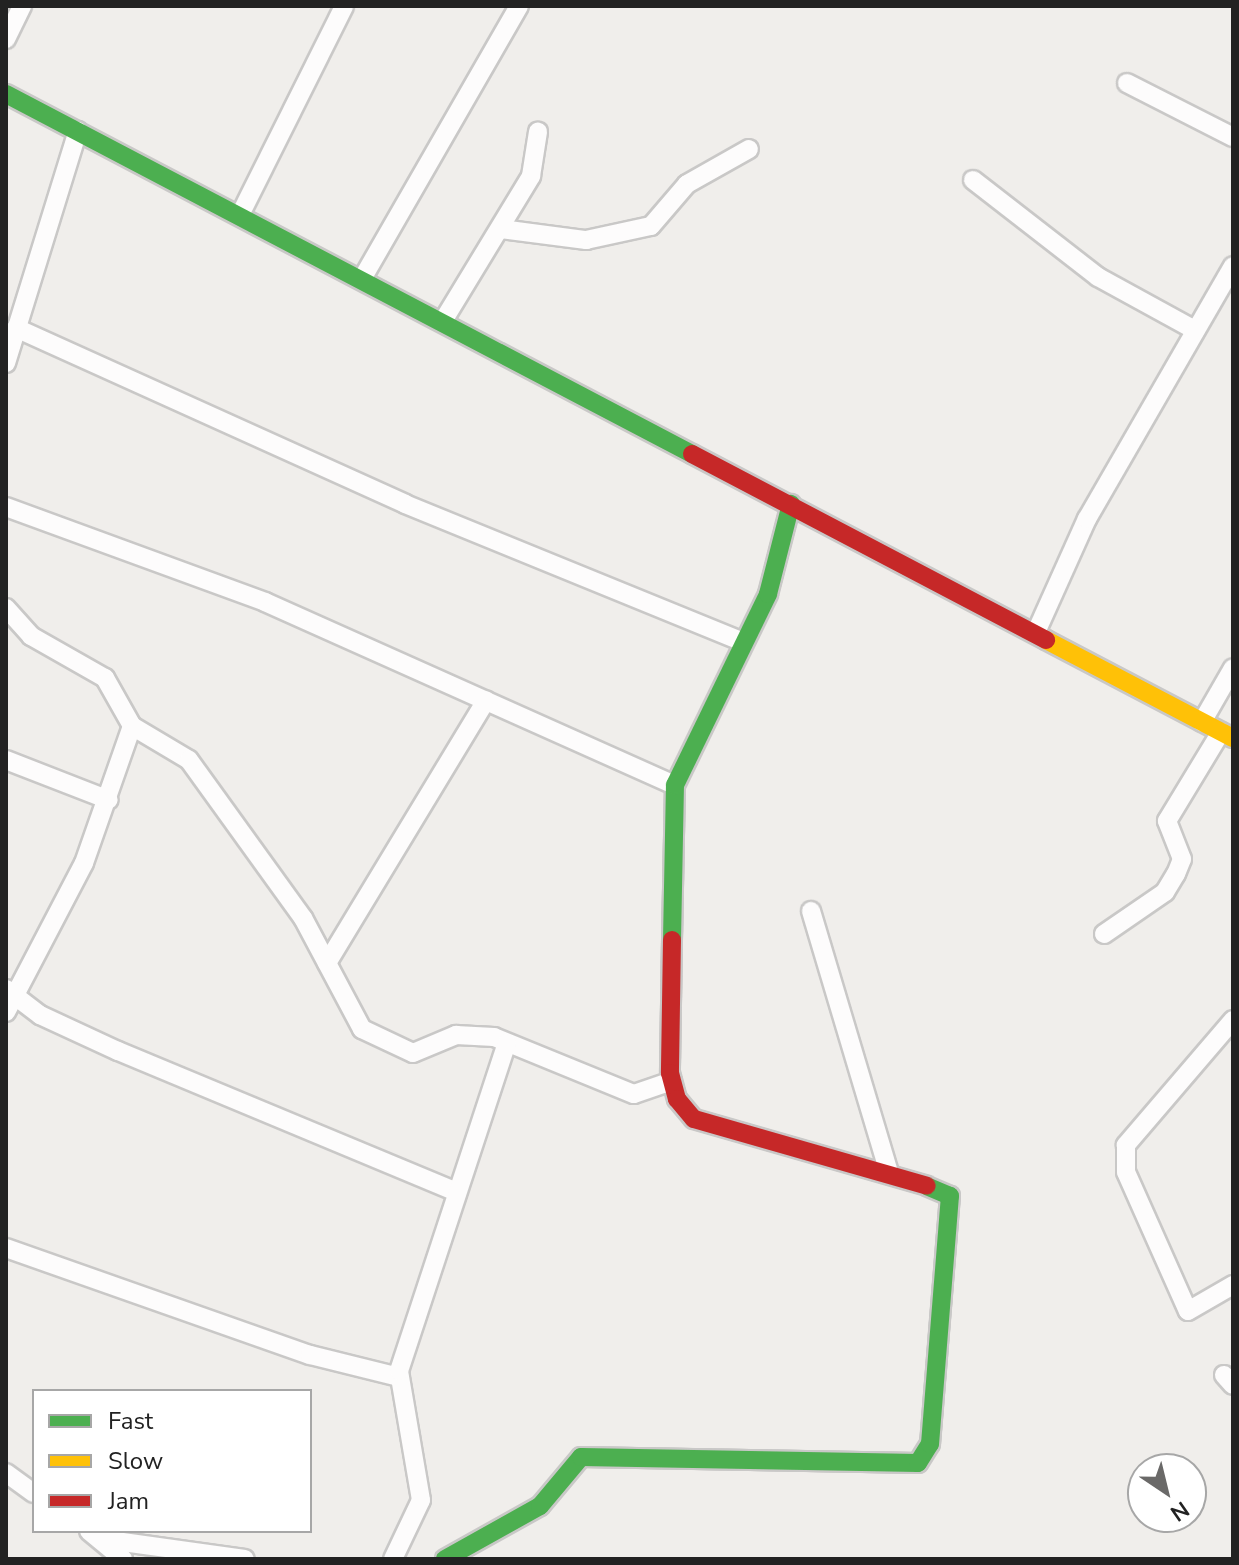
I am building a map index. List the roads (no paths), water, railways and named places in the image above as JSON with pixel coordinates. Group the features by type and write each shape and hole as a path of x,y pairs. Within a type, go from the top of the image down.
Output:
{"street":[{"path":"6,39 22,6"},
{"path":"240,215 344,6"},
{"path":"362,279 519,6"},
{"path":"1127,83 1233,137"},
{"path":"6,94 1037,630 1227,735 1167,821 1182,859 1165,892 1104,934"},
{"path":"6,363 78,131"},
{"path":"443,321 531,176 538,132"},
{"path":"501,229 586,240 651,226 687,184 749,149"},
{"path":"973,180 1098,277 1195,330"},
{"path":"1037,630 1087,519 1233,266"},
{"path":"16,328 405,504 743,642"},
{"path":"445,1559 540,1506 581,1457 918,1463 933,1431 953,1205 942,1189 888,1170 694,1119 672,1081 675,785 768,594 791,504"},
{"path":"6,507 265,602 675,785"},
{"path":"6,608 31,636 105,678 132,726 189,760 327,963 354,1021 381,1040 413,1053 456,1035 507,1043 634,1094 672,1081"},
{"path":"1202,722 1233,668"},
{"path":"327,963 486,700"},
{"path":"132,726 109,800 9,999 118,1051 456,1192"},
{"path":"6,760 109,800"},
{"path":"811,911 888,1170"},
{"path":"1233,1020 1126,1145 1126,1172 1188,1311 1233,1285"},
{"path":"393,1559 421,1500 399,1377 456,1192 507,1043"},
{"path":"6,1248 310,1355 399,1377"},
{"path":"6,1473 32,1492"},
{"path":"95,1535 123,1559"},
{"path":"95,1535 245,1559"}]}
